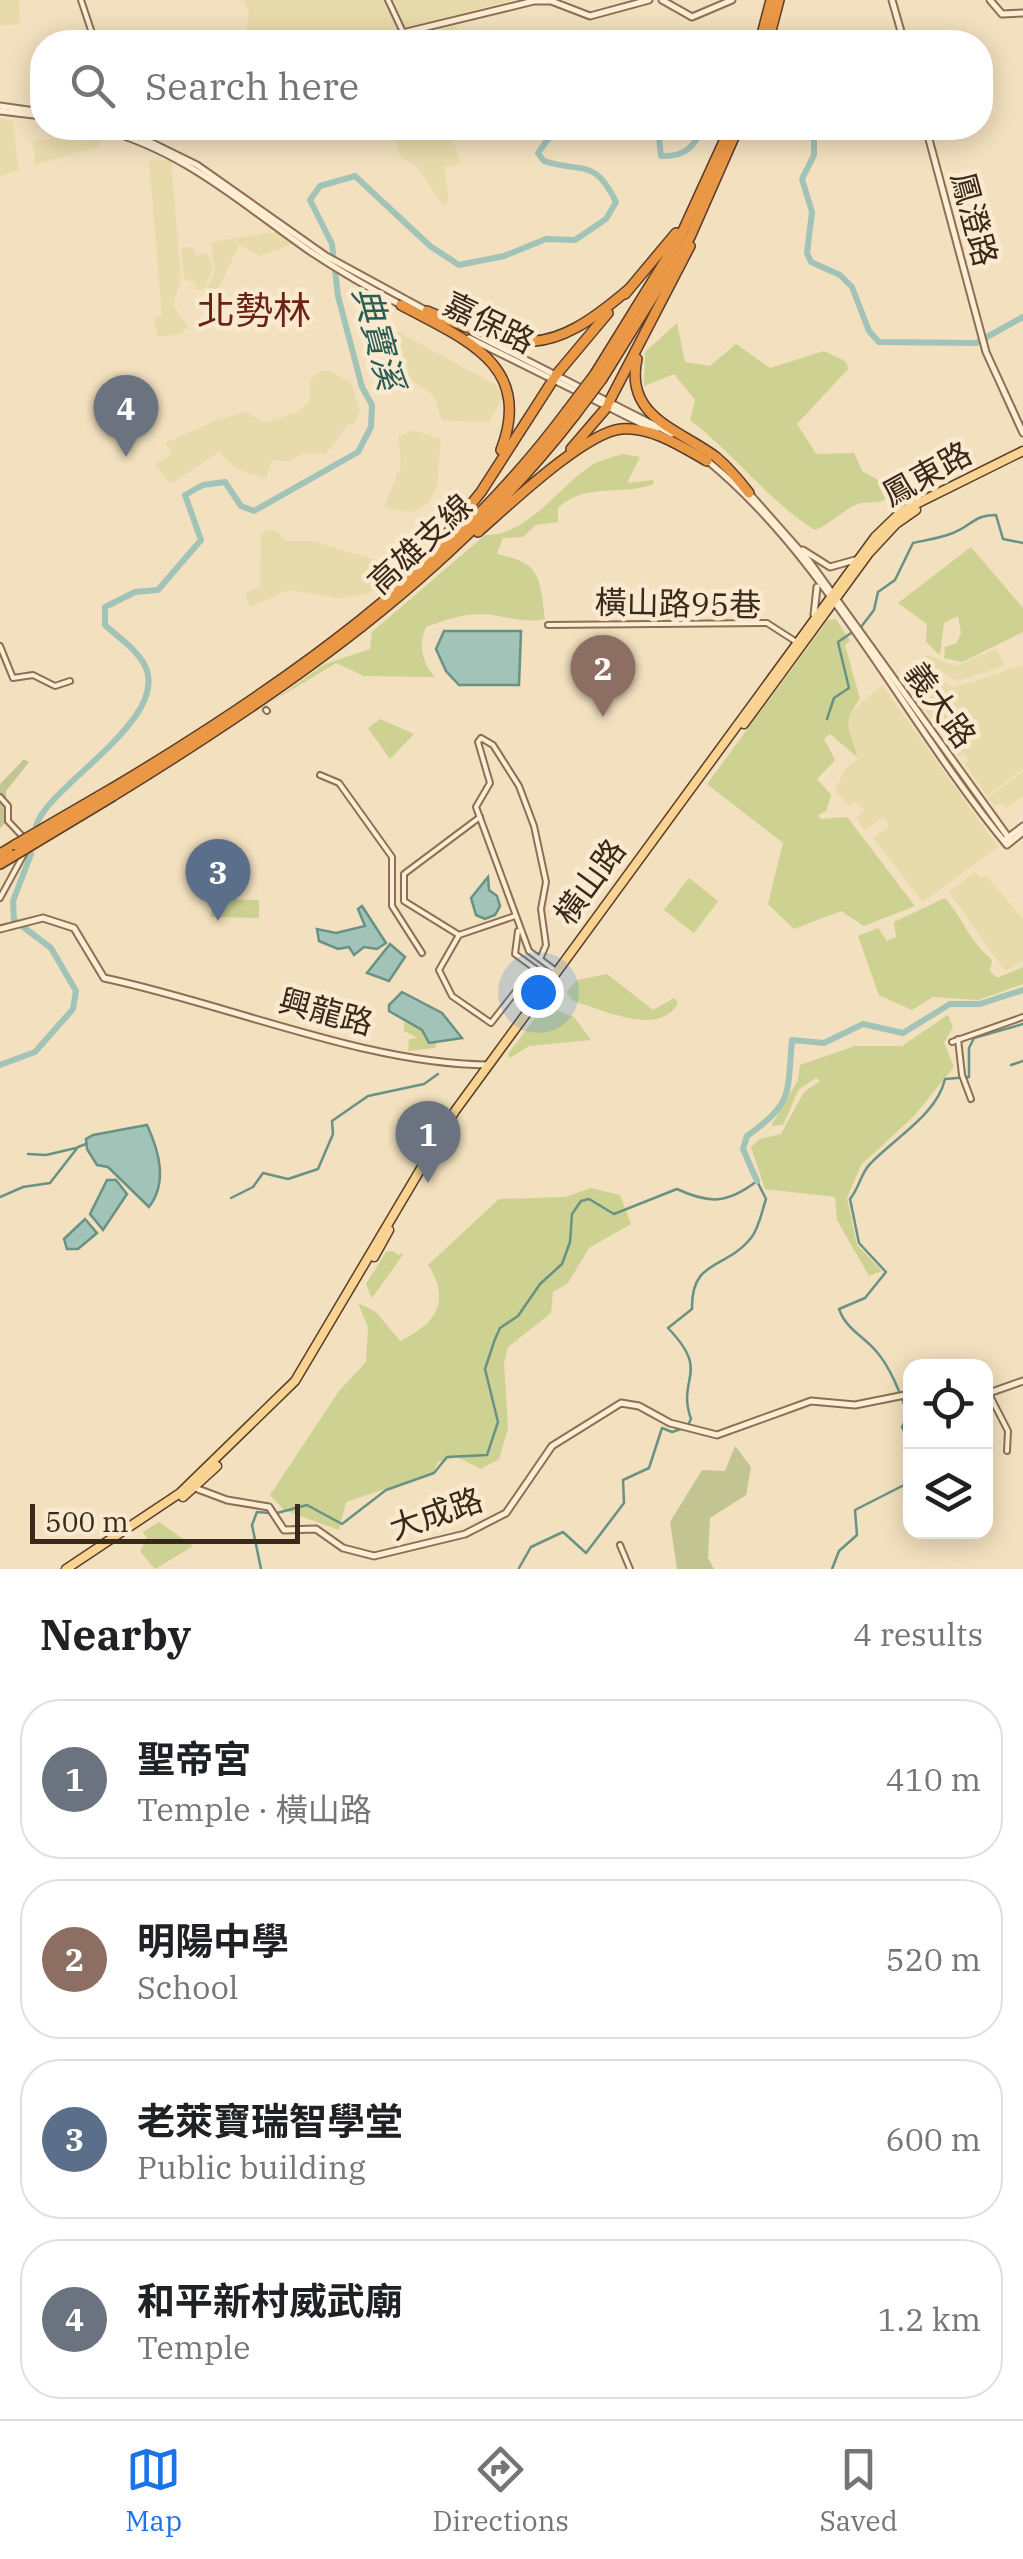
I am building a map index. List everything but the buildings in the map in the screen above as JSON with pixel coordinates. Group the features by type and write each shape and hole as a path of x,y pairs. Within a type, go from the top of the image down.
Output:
{"highway":[{"path":"764,30 775,0"},
{"path":"770,30 775,0"},
{"name":"高雄支線","path":"0,864 15,850 254,707 412,589 498,505 599,377 690,237 729,140"},
{"name":"高雄支線","path":"599,377 727,146"},
{"path":"525,492 608,404 688,250 717,178"},
{"path":"385,601 455,528 554,377 692,210"},
{"path":"427,311 490,337 530,342 579,328 629,289"},
{"path":"401,305 472,344 499,370 507,389 509,424 494,470"},
{"path":"640,347 635,380 647,411 717,458 749,493"},
{"name":"高雄支線","path":"113,792 250,701 385,601 493,500 571,413"},
{"path":"412,589 590,440 622,429 659,436 707,460"},
{"name":"高雄支線","path":"0,854 15,850"}],"main road":[{"name":"鳳東路","path":"832,599 864,551 892,519 1023,454"},
{"name":"鳳東路","path":"832,599 886,533 938,496"},
{"name":"橫山路","path":"191,1487 295,1381 430,1149 800,644 810,623 832,599"},
{"name":"橫山路","path":"491,1064 832,599"},
{"path":"66,1569 191,1487"},
{"path":"74,1569 191,1487"}],"street":[{"path":"81,0 91,30"},
{"path":"388,0 402,30"},
{"path":"416,30 534,2 551,1 590,16 649,0"},
{"path":"662,0 692,17 732,0"},
{"path":"892,0 901,30"},
{"path":"990,0 1002,14 1023,12"},
{"path":"0,108 30,112"},
{"name":"嘉保路","path":"134,140 193,167 401,305 554,377"},
{"name":"嘉保路","path":"140,140 197,164 325,258"},
{"name":"鳳澄路","path":"929,140 986,352 1023,433"},
{"name":"嘉保路","path":"348,272 702,452 749,493 795,544 832,599"},
{"name":"嘉保路","path":"608,404 707,460 746,495 832,599"},
{"path":"795,544 834,567 854,562 864,551"},
{"path":"809,571 819,598 810,623"},
{"name":"義大路","path":"832,599 1008,840 1022,828"},
{"name":"橫山路95巷","path":"548,625 768,622 800,644"},
{"path":"0,646 13,678 33,676 55,686 70,681"},
{"path":"540,959 546,945 540,909 546,882 534,826 519,786 493,744 481,738 478,742 490,783 476,807 529,951 554,975"},
{"path":"320,775 338,783 392,857 392,906 422,953"},
{"path":"0,797 8,806 8,821 29,842 0,898"},
{"path":"459,936 404,901 402,884 404,874 480,817"},
{"path":"514,916 518,933 515,954 534,968 554,975"},
{"path":"514,916 459,936 438,970 452,996 490,1024 534,968"},
{"name":"興龍路","path":"3,928 47,918 74,928 100,976 414,1058 491,1064"},
{"path":"971,1098 956,1040 1023,1017"},
{"path":"993,1392 1023,1380"},
{"name":"大成路","path":"191,1487 227,1500 269,1506 284,1530 316,1529 348,1550 384,1556 465,1534 506,1513 552,1446 620,1403 639,1406 670,1424 716,1435 811,1401 854,1406 903,1396"},
{"path":"993,1405 1008,1432 1007,1451"},
{"path":"620,1545 630,1569"}],"shaded area":[{"path":"0,0 19,0 20,24 0,25"},
{"path":"243,0 510,0 396,30 246,30 249,11"},
{"path":"0,118 12,120 19,170 0,176"},
{"path":"100,140 100,146 35,165 33,141"},
{"path":"395,140 453,140 460,164 444,168 449,201 443,205 416,165 400,157"},
{"path":"171,160 181,279 173,305 188,327 180,334 158,337 154,318 162,315 149,161"},
{"path":"276,232 293,244 260,256 239,245 215,296 206,291 215,270 211,242"},
{"path":"194,247 195,255 207,254 213,266 205,288 197,290 196,282 184,279 181,248"},
{"path":"384,324 496,385 503,397 489,422 442,420 434,396 391,366 381,352"},
{"path":"331,371 351,383 360,410 354,424 348,424 325,455 304,453 288,461 272,460 266,479 237,469 219,452 170,484 155,464 173,454 165,443 215,421 245,412 265,423 295,413 310,402 310,380 319,372"},
{"path":"414,430 441,439 437,485 429,502 412,512 384,508 401,465 398,437"},
{"path":"266,530 277,531 285,541 312,541 365,557 384,564 390,573 368,594 337,598 289,590 250,607 245,594 260,586 261,535"},
{"path":"996,649 1005,666 957,681 922,659 927,655 955,666"},
{"path":"1023,665 1023,769 987,796 965,764 965,753 959,756 900,675 925,667 953,688"},
{"path":"882,685 998,847 923,902 873,838 889,827 884,817 865,830 856,818 864,810 855,802 849,806 835,790 845,769 859,758 847,728 852,711"},
{"path":"1023,771 1023,796 1007,808 1001,803 995,806 988,798"},
{"path":"975,872 981,878 986,875 1023,919 1023,961 1005,971 949,892"}],"green space":[{"path":"677,323 685,362 710,366 736,344 770,368 824,351 845,361 849,368 797,424 816,454 854,453 862,471 887,485 889,496 852,507 815,530 782,505 690,420 695,400 674,374 644,386 645,352"},
{"path":"623,454 640,457 627,483 653,480 654,484 580,495 558,508 558,522 536,525 523,537 503,538 497,554 523,562 536,574 545,619 481,614 447,620 426,627 422,640 427,666 435,677 364,676 336,663 270,703 325,664 370,649 372,632 485,535 501,533 529,519 592,465"},
{"path":"971,547 1023,608 1023,632 962,662 944,658 945,647 957,643 961,633 958,616 944,623 940,655 926,642 927,624 898,603"},
{"path":"836,619 850,641 845,645 860,699 848,721 858,758 830,734 824,739 835,760 817,779 831,795 826,811 818,815 821,819 847,817 915,906 864,926 841,911 794,929 768,904 783,843 707,784 828,620"},
{"path":"380,719 414,734 390,759 368,728"},
{"path":"24,759 29,762 6,791 6,822 0,828 0,784"},
{"path":"689,878 718,901 694,933 664,910"},
{"path":"945,898 992,960 990,971 997,978 1023,967 1023,984 978,1000 933,997 912,1010 879,995 858,936 878,928 887,941 896,937 894,922"},
{"path":"212,899 259,900 259,918 211,917"},
{"path":"607,974 653,1010 674,998 678,1003 657,1019 644,1020 573,1001 566,992 577,980"},
{"path":"545,1005 574,1017 591,1040 529,1046 510,1058 508,1054"},
{"path":"948,1015 953,1027 944,1043 954,1067 914,1116 861,1165 847,1198 857,1245 882,1271 869,1276 837,1220 835,1197 765,1189 751,1147 760,1139 781,1134 804,1092 820,1081 816,1078 799,1089 783,1125 771,1126 798,1080 800,1065 855,1046 902,1046"},
{"path":"404,1022 425,1031 428,1041 437,1041 435,1048 408,1051 409,1039 418,1038 404,1031"},
{"path":"591,1188 620,1195 631,1224 589,1248 568,1283 553,1292 551,1313 508,1347 504,1363 508,1428 499,1459 481,1469 457,1457 438,1462 433,1473 346,1502 339,1530 284,1510 270,1495 339,1391 366,1362 368,1327 358,1303 376,1312 400,1341 423,1327 436,1310 439,1290 428,1265 499,1199 565,1197"},
{"path":"386,1252 398,1255 404,1253 372,1298 366,1284"},
{"path":"735,1446 751,1467 746,1495 710,1518 708,1558 714,1569 677,1569 670,1522 702,1470 725,1471"},
{"path":"159,1522 193,1546 155,1569 140,1551 147,1538 143,1532"}],"water":[{"path":"444,631 521,631 519,685 459,685 446,671 436,649"},
{"path":"488,877 489,890 497,896 500,906 495,915 485,919 476,915 471,898"},
{"path":"362,906 386,943 377,949 364,947 354,955 349,947 338,949 319,941 317,929 336,933 365,926 358,909"},
{"path":"390,944 405,957 389,981 367,973"},
{"path":"402,992 442,1013 462,1038 429,1043 422,1030 389,1011 389,1005"},
{"path":"147,1125 160,1166 158,1187 149,1207 108,1167 97,1165 86,1139"},
{"path":"107,1180 116,1180 127,1194 103,1230 90,1214"},
{"path":"85,1219 97,1233 78,1249 67,1249 64,1239"}],"waterway":[{"name":"典寶溪","path":"36,826 45,809 106,750 141,706 148,685 144,664 105,625 105,607 135,592 158,590 201,540 185,495 203,485 225,482 241,506 254,511 358,452 371,427 372,405 362,387 338,296 332,244 310,200 320,186 355,176 430,246 459,265 504,256 546,239 575,240 606,219 616,202 594,173 544,161 538,153 547,140"},
{"name":"典寶溪","path":"659,140 661,156 676,155 697,140"},
{"name":"典寶溪","path":"814,140 814,155 802,179 812,212 807,253 811,262 840,275 852,287 869,331 879,342 976,343 1023,317"},
{"path":"861,627 874,610 878,592 895,580 913,543 948,535 989,515 996,515 1003,539 1023,543"},
{"path":"827,719 834,698 849,688 838,642 854,631"},
{"name":"典寶溪","path":"0,1065 35,1052 73,1009 76,991 51,948 14,920 13,901 31,854"},
{"path":"757,1181 743,1149 747,1136 781,1105 788,1085 792,1040 824,1043 863,1024 903,1033 950,1004 980,1004 1023,990"},
{"path":"903,1402 891,1373 876,1351 846,1322 839,1309 865,1298 886,1272 859,1243 850,1199 867,1168 933,1104 945,1079 969,1077 969,1048 974,1038 1023,1024"},
{"path":"1011,1065 1023,1061"},
{"path":"231,1198 253,1187 263,1173 288,1179 318,1169 333,1134 332,1121 368,1096 424,1084 438,1074"},
{"path":"0,1197 23,1187 50,1183 78,1147 86,1144"},
{"path":"28,1154 46,1155 76,1148"},
{"path":"277,1513 307,1505 342,1524 386,1490 434,1473 447,1457 487,1455 498,1422 485,1369 495,1339 500,1328 518,1316 540,1284 562,1264 570,1242 572,1214 581,1201 589,1199 614,1214 677,1189 718,1199 736,1194 757,1181 766,1199 754,1234 741,1248 704,1273 697,1281 692,1309 668,1328 681,1343 691,1366 687,1393 691,1419 687,1427 672,1432 662,1428 649,1468 623,1480 624,1503 586,1553 563,1532 531,1547 519,1568"},
{"path":"903,1425 903,1429"},
{"path":"832,1569 839,1551 857,1535 855,1510 903,1486"},
{"path":"261,1569 252,1525 257,1512 269,1513"}],"place":[{"name":"和平新村威武廟","path":"126,457"},
{"name":"明陽中學","path":"603,717"},
{"name":"老萊寶瑞智學堂","path":"218,921"},
{"name":"聖帝宮","path":"428,1183"}],"district":[{"name":"北勢林","path":"254,311"}]}
